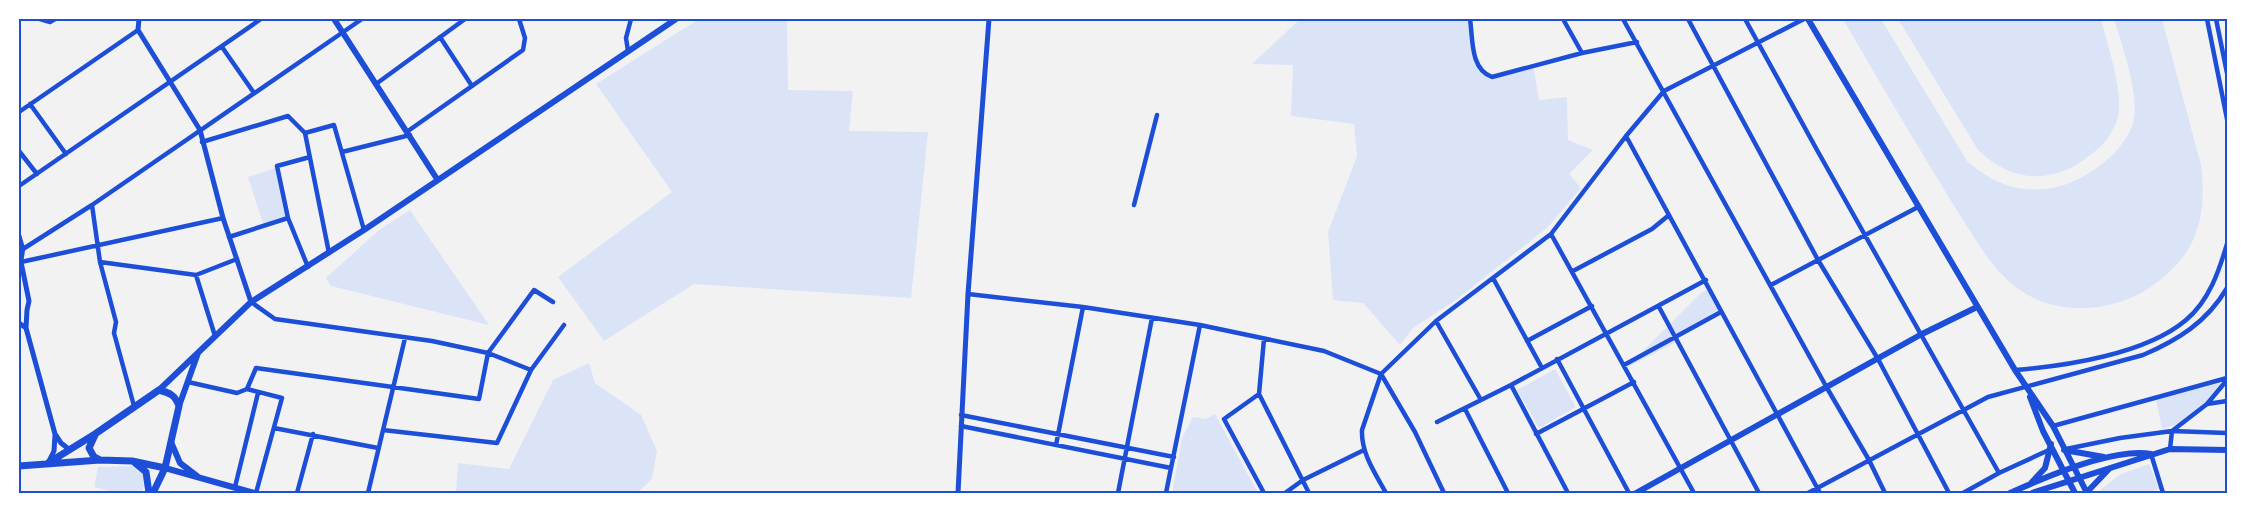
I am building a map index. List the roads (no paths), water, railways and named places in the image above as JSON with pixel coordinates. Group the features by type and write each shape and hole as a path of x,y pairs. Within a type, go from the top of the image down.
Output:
{"main road":[{"path":"334,19 437,179"},
{"path":"48,463 95,434 159,390 251,302 364,230 676,19"},
{"path":"1808,19 1977,307 2025,386 2053,426 2087,493 2110,468"},
{"path":"1636,493 1920,335 1977,307"},
{"path":"151,493 165,468 179,406 199,352"},
{"path":"2025,386 2050,447 2074,493"},
{"path":"159,390 171,393 176,398 179,406"},
{"path":"95,434 89,448 94,457 100,460"},
{"path":"171,442 180,463 200,478"},
{"path":"2031,483 2045,468 2050,447"},
{"path":"2032,493 2080,476 2170,449 2227,450"},
{"path":"2064,450 2108,457"},
{"path":"2010,493 2031,483 2108,457 2140,452 2151,454"},
{"path":"19,466 100,460 132,461 165,468 255,493"},
{"path":"132,461 146,472 151,493"}],"street":[{"path":"40,19 50,22 54,19"},
{"path":"139,19 138,30 200,130 223,218 251,302 275,319 432,341 488,353 531,370"},
{"path":"19,186 261,19"},
{"path":"23,248 92,205 362,19"},
{"path":"376,84 465,19"},
{"path":"342,152 409,133 523,50 525,38 519,19"},
{"path":"628,51 626,38 631,19"},
{"path":"958,493 968,294 989,19"},
{"path":"1470,19 1476,65 1482,73 1492,77 1582,53 1637,42"},
{"path":"1563,19 1582,53"},
{"path":"1624,19 1827,388 1869,460 1885,493"},
{"path":"1688,19 1818,260 1878,359 1949,493"},
{"path":"1745,19 1920,335 1999,473"},
{"path":"1386,493 1364,450 1362,430 1382,374 1436,321 1551,234 1626,136 1664,91 1804,19"},
{"path":"2207,19 2227,119"},
{"path":"2216,19 2227,73"},
{"path":"19,112 138,30"},
{"path":"440,37 472,86"},
{"path":"222,47 254,93"},
{"path":"30,104 66,154"},
{"path":"1134,205 1157,115"},
{"path":"202,142 288,116 306,134 329,253"},
{"path":"306,134 334,125 364,230"},
{"path":"1626,136 1706,280 1721,312 1820,493"},
{"path":"19,151 37,174"},
{"path":"308,267 288,218 277,166 310,158"},
{"path":"92,205 100,262 116,322 114,333 134,406"},
{"path":"1770,285 1918,207"},
{"path":"1573,271 1652,229 1669,215"},
{"path":"20,263 223,218"},
{"path":"229,237 288,218"},
{"path":"1551,234 1694,493"},
{"path":"19,236 23,248 20,263 29,302 26,328 55,434 60,443 70,450"},
{"path":"2015,370 2046,367 2120,351 2164,336 2187,320 2203,302 2223,261 2227,244"},
{"path":"100,262 196,274 237,259"},
{"path":"196,274 215,336"},
{"path":"1493,278 1542,368"},
{"path":"1437,422 1659,307 1706,280"},
{"path":"1808,493 1988,397 2142,355 2166,345 2203,320 2227,288"},
{"path":"247,389 256,368 392,385 479,399 488,353 534,290 553,302"},
{"path":"968,294 1083,307 1200,325 1324,351 1382,374 1415,432 1444,493"},
{"path":"1527,340 1592,306"},
{"path":"1056,444 1083,307"},
{"path":"1659,307 1759,493"},
{"path":"1624,365 1721,312"},
{"path":"1118,493 1152,318"},
{"path":"1436,321 1481,400"},
{"path":"19,323 26,328"},
{"path":"383,430 496,443 531,370 564,325"},
{"path":"1166,493 1200,325"},
{"path":"368,493 392,385 405,338"},
{"path":"1264,339 1259,394 1310,493"},
{"path":"1557,360 1629,493"},
{"path":"2170,449 2172,430 2207,404 2227,379"},
{"path":"2053,426 2227,379"},
{"path":"188,382 237,392 247,389 282,398 255,493"},
{"path":"1536,434 1634,382"},
{"path":"1511,385 1568,493"},
{"path":"235,488 258,393"},
{"path":"1259,394 1224,419 1264,493"},
{"path":"2207,404 2227,401"},
{"path":"1465,409 1508,493"},
{"path":"962,415 1174,457"},
{"path":"961,426 1172,468"},
{"path":"274,428 378,448"},
{"path":"2064,450 2120,438 2172,430 2227,433"},
{"path":"48,463 54,451 55,434"},
{"path":"297,493 313,434"},
{"path":"1963,493 2050,447"},
{"path":"1284,493 1303,480 1364,450"},
{"path":"2151,454 2163,493"},
{"path":"2037,493 2046,489"}]}
